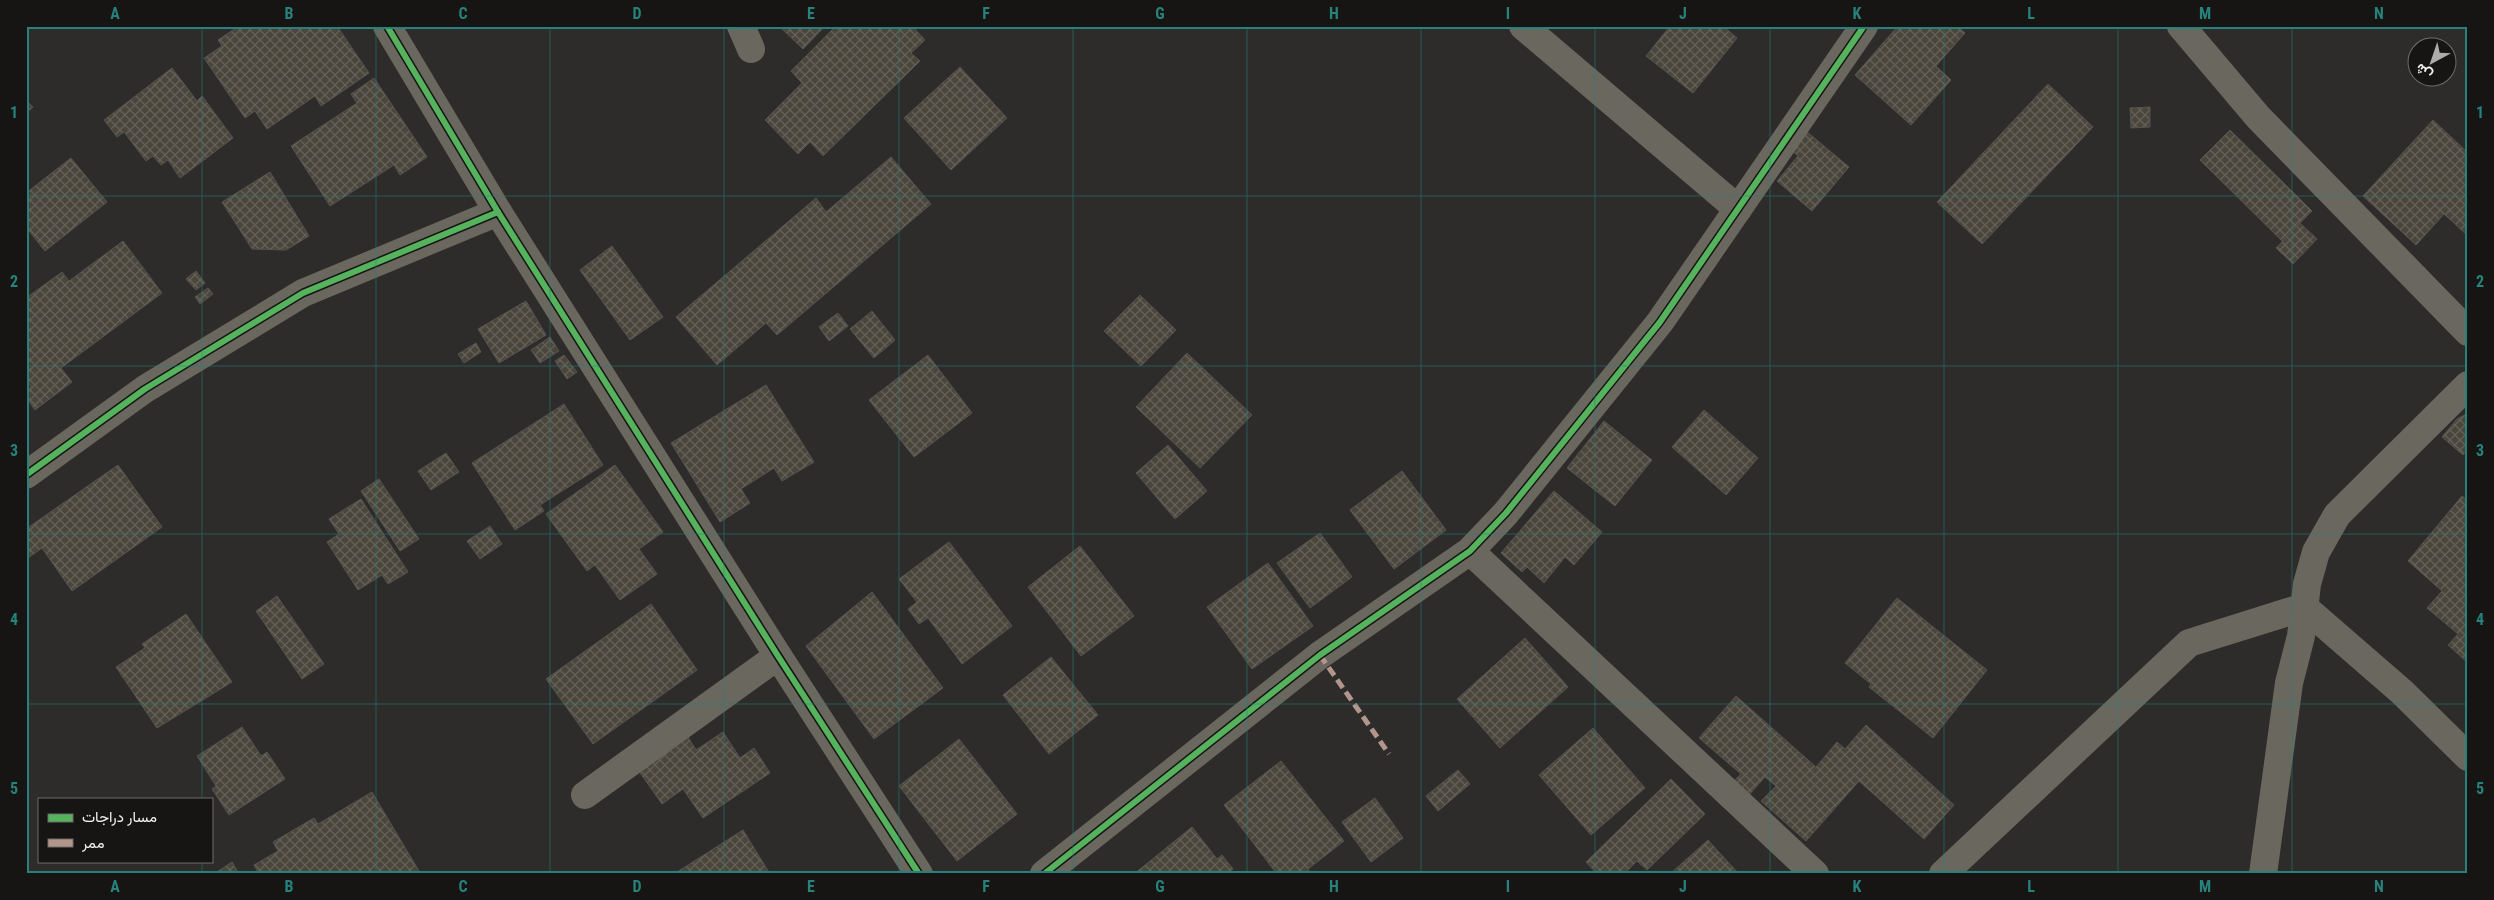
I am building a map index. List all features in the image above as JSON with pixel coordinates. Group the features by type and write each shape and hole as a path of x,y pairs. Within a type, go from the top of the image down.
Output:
{"street":[{"path":"387,26 498,212 778,656 919,874"},
{"path":"1523,26 1738,209"},
{"path":"1044,874 1320,654 1470,551 1506,513 1660,322 1864,26"},
{"path":"2181,26 2258,117 2468,332"},
{"path":"26,475 145,389 302,292 498,212"},
{"path":"2263,874 2289,683 2301,636 2307,584 2316,552 2337,515 2468,385"},
{"path":"1470,551 1815,874"},
{"path":"2304,608 2402,692 2468,757"},
{"path":"1943,874 2189,643 2304,608"},
{"path":"585,795 778,656"}],"building":[{"path":"239,26 337,26 369,73 321,106 315,96 267,129 255,111 245,118 204,58 222,46 218,40"},
{"path":"779,26 825,26 803,49"},
{"path":"836,26 912,26 925,40 911,53 920,61 823,156 810,142 798,154 765,120 802,83 791,71"},
{"path":"1670,26 1723,26 1737,38 1693,93 1646,56"},
{"path":"1898,26 1957,26 1965,33 1936,66 1951,80 1911,125 1855,75"},
{"path":"960,67 1007,118 951,170 904,118"},
{"path":"172,68 197,101 202,96 233,138 180,178 168,160 161,165 153,156 146,161 124,132 117,137 104,120"},
{"path":"374,78 427,157 400,175 394,165 330,206 291,146 357,103 351,94"},
{"path":"2048,84 2093,127 1982,244 1937,202"},
{"path":"26,100 33,107 26,113"},
{"path":"2150,107 2150,127 2131,128 2130,108"},
{"path":"2433,120 2468,153 2468,236 2444,214 2416,245 2363,196"},
{"path":"2230,130 2312,211 2282,241 2200,160"},
{"path":"1806,131 1849,167 1812,211 1777,181 1798,156 1790,149"},
{"path":"891,157 931,204 777,335 766,323 717,365 676,317 816,198 826,212"},
{"path":"71,158 107,202 45,251 26,227 26,193"},
{"path":"270,172 309,236 286,250 252,249 222,202"},
{"path":"2300,223 2317,239 2293,264 2276,248"},
{"path":"123,241 162,293 61,368 72,382 35,410 26,397 26,391 31,387 26,381 26,298 62,272 69,281"},
{"path":"612,246 663,317 630,340 580,270"},
{"path":"196,271 205,283 196,290 186,279"},
{"path":"208,288 213,294 200,304 195,297"},
{"path":"1140,295 1176,330 1141,366 1104,331"},
{"path":"526,301 546,335 499,363 478,329"},
{"path":"872,311 895,340 874,358 850,329"},
{"path":"838,313 848,326 829,341 819,327"},
{"path":"550,337 559,351 540,363 531,350"},
{"path":"476,343 481,352 464,363 458,354"},
{"path":"1187,353 1252,415 1200,468 1136,407"},
{"path":"564,355 577,372 567,379 555,361"},
{"path":"928,355 972,413 914,457 869,400"},
{"path":"766,385 814,462 782,481 774,468 741,489 750,503 720,522 671,443"},
{"path":"564,404 603,465 540,505 544,511 515,530 472,463"},
{"path":"1704,410 1758,458 1726,495 1672,447"},
{"path":"2468,413 2468,449 2463,455 2442,437 2457,419"},
{"path":"1604,421 1652,460 1615,506 1567,468"},
{"path":"1168,445 1207,491 1175,519 1136,473"},
{"path":"446,453 459,472 431,490 418,471"},
{"path":"118,465 162,527 72,591 42,548 28,558 26,529"},
{"path":"615,465 663,532 639,549 657,574 620,600 595,565 587,571 546,514"},
{"path":"1402,471 1446,530 1394,569 1350,510"},
{"path":"379,479 419,539 400,551 361,491"},
{"path":"1554,491 1602,532 1574,565 1565,557 1544,583 1527,567 1522,572 1501,553"},
{"path":"2462,496 2468,501 2468,663 2448,645 2458,634 2427,608 2442,591 2408,561"},
{"path":"361,499 408,572 388,584 382,575 358,590 327,542 339,534 329,519"},
{"path":"490,526 502,544 480,559 467,541"},
{"path":"1320,533 1352,577 1310,608 1277,563"},
{"path":"949,542 1012,626 962,664 928,618 919,624 908,609 917,602 899,579"},
{"path":"1080,546 1134,616 1081,656 1028,587"},
{"path":"1268,563 1313,626 1252,669 1207,607"},
{"path":"872,592 943,688 874,739 806,646"},
{"path":"277,596 324,664 302,679 256,611"},
{"path":"1897,598 1987,670 1933,738 1869,687 1871,684 1845,663"},
{"path":"651,604 697,670 593,744 546,679"},
{"path":"186,614 232,682 157,728 116,667 145,648 142,644"},
{"path":"1525,638 1568,687 1500,748 1457,699"},
{"path":"1051,657 1098,715 1049,754 1003,695"},
{"path":"1736,696 1816,767 1837,742 1845,749 1866,725 1954,805 1924,839 1859,781 1806,841 1761,801 1776,786 1765,777 1748,796 1733,782 1741,774 1699,738"},
{"path":"242,727 261,756 267,752 285,779 229,815 212,789 216,786 197,756"},
{"path":"1593,728 1645,788 1591,835 1539,775"},
{"path":"723,732 740,758 754,748 770,773 703,818 683,789 662,804 636,767 686,734 696,750"},
{"path":"959,739 1017,814 957,861 899,786"},
{"path":"1281,761 1344,841 1308,869 1311,874 1277,874 1224,805"},
{"path":"1458,770 1470,784 1438,811 1426,796"},
{"path":"1671,779 1705,814 1647,870 1637,861 1624,874 1597,874 1586,862"},
{"path":"372,792 419,871 414,874 259,874 254,865 278,851 273,842 314,818 318,824"},
{"path":"1375,798 1403,838 1371,862 1342,822"},
{"path":"1192,827 1217,859 1222,855 1233,869 1227,874 1134,874"},
{"path":"743,830 770,874 674,874"},
{"path":"1708,840 1739,874 1670,874"},
{"path":"232,862 239,874 214,874"}],"marked path":[{"path":"1320,655 1389,754"}],"cycle path":[{"path":"26,475 145,389 303,293 498,212 387,26"},
{"path":"1044,874 1320,655 1470,551 1506,513 1660,322 1864,26"},
{"path":"498,212 778,656 919,874"}]}
